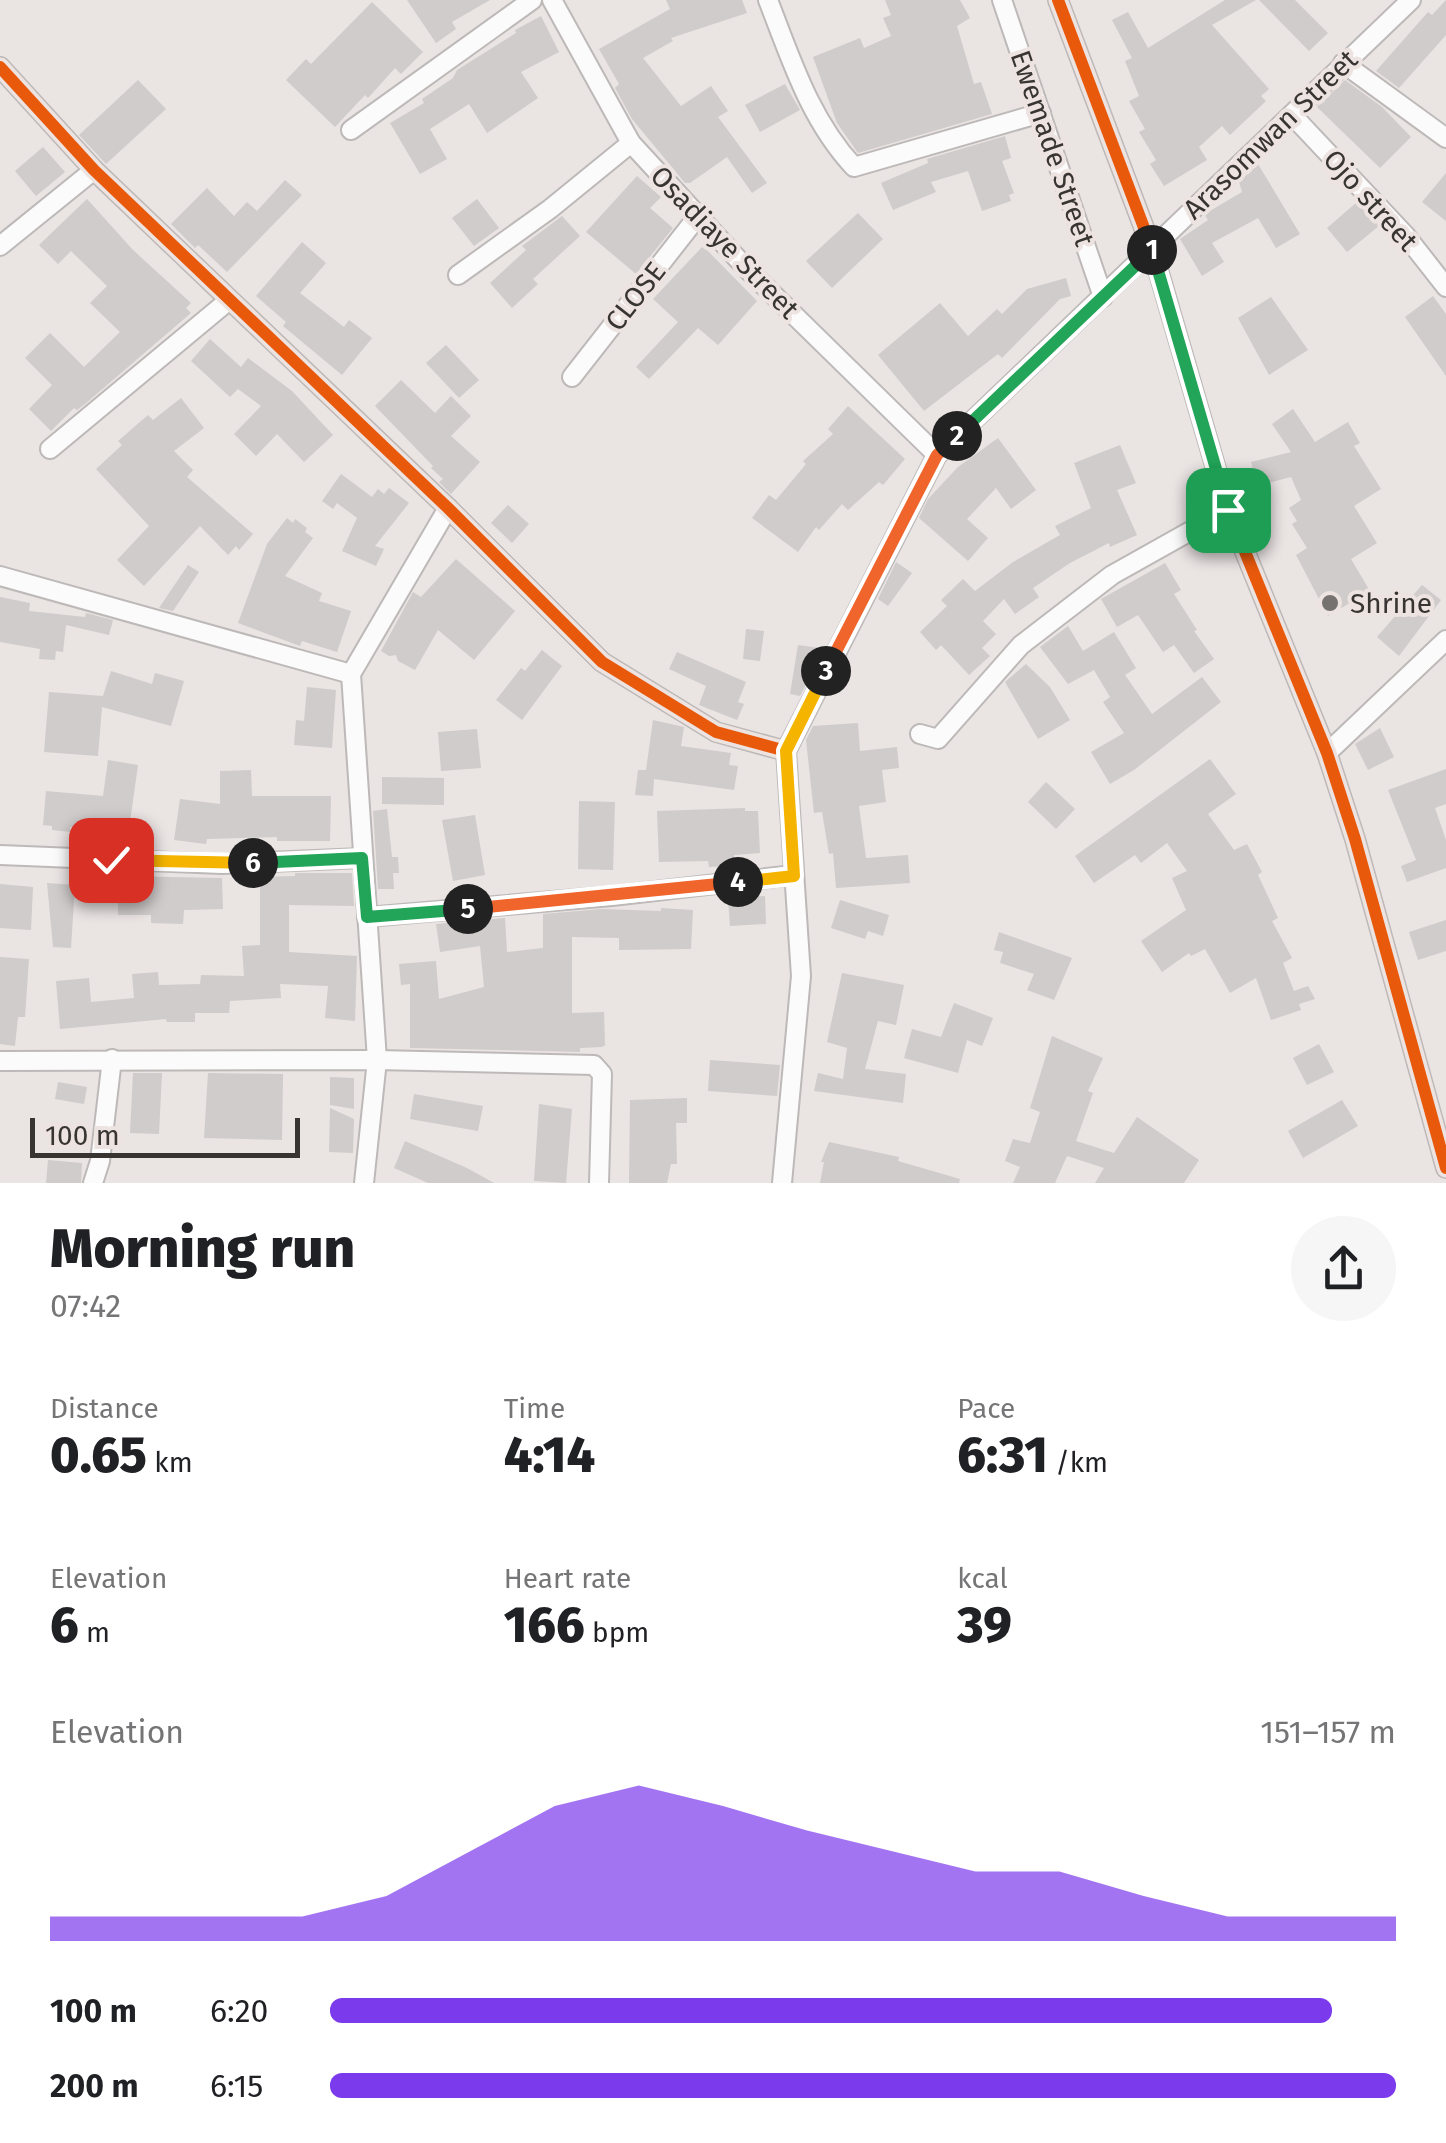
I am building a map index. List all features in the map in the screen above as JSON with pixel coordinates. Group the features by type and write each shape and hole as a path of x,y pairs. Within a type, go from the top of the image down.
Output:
{"street":[{"path":"351,130 532,0"},
{"name":"Osadiaye Street","path":"552,0 631,144 747,269 937,455"},
{"path":"768,0 809,104 854,167 1040,113"},
{"name":"Ewemade Street","path":"1002,0 1103,296"},
{"path":"1058,0 1152,249 1228,510 1327,753 1355,838 1446,1168"},
{"name":"Arasomwan Street","path":"786,751 937,455 1411,0"},
{"path":"1343,62 1446,138"},
{"path":"0,68 94,170 448,508 602,662 716,732 786,751 801,976 782,1183"},
{"name":"Ojo street","path":"1292,116 1406,236 1446,287"},
{"path":"458,275 550,210 631,144"},
{"path":"0,246 94,170"},
{"name":"CLOSE","path":"572,377 698,216"},
{"path":"50,449 228,301"},
{"path":"364,1183 378,1060 351,674 448,508"},
{"path":"920,734 938,739 1021,646 1112,574 1228,510"},
{"path":"0,576 351,674"},
{"path":"1327,753 1446,640"},
{"path":"0,855 222,864 362,858"},
{"path":"367,917 794,876"},
{"path":"93,1183 100,1161 112,1059"},
{"path":"0,1061 378,1060 594,1065 602,1074 603,1134 598,1183"}],"building":[{"path":"407,0 490,0 452,22 456,29 436,43"},
{"path":"666,0 742,0 747,13 671,38 673,41 643,58 681,106 711,86 728,111 718,117 767,183 752,193 727,157 685,183 632,119 615,88 619,84 599,49 670,9"},
{"path":"885,0 960,0 970,18 957,26 974,84 981,82 992,114 858,153 837,123 813,57 860,38 864,48 891,36 883,18 891,15"},
{"path":"1225,0 1256,0 1212,25 1269,89 1261,96 1266,101 1230,135 1222,126 1199,147 1207,160 1164,186 1150,164 1156,160 1139,132 1145,129 1129,101 1139,96 1125,61 1132,58 1112,20 1128,12 1148,48"},
{"path":"1259,0 1295,0 1328,33 1309,51"},
{"path":"1446,0 1446,35 1399,88 1376,71 1428,12 1432,15"},
{"path":"372,2 423,52 401,74 395,68 335,127 286,80 306,59 311,64"},
{"path":"541,16 559,52 521,72 538,98 487,133 469,104 430,129 447,159 420,174 390,123 424,103 422,99 453,78 457,70"},
{"path":"138,80 166,109 106,164 79,135"},
{"path":"1345,80 1382,107 1411,137 1380,168 1317,107"},
{"path":"785,84 800,110 760,132 745,105"},
{"path":"1005,136 1011,158 1002,161 1014,193 1009,195 1011,201 982,211 968,171 931,182 936,192 893,210 881,183 928,163 927,159"},
{"path":"43,147 65,172 36,196 15,171"},
{"path":"1258,164 1300,234 1276,248 1258,218 1212,243 1224,262 1202,276 1180,239 1208,220 1205,215 1210,211 1242,192 1239,182"},
{"path":"1446,173 1446,221 1422,202"},
{"path":"637,176 661,197 650,208 673,228 636,274 586,232"},
{"path":"285,180 302,195 227,272 171,224 207,188 234,216 247,202 257,211"},
{"path":"87,199 133,250 191,303 186,308 191,313 51,431 29,409 52,385 25,358 50,333 84,367 120,332 90,303 107,286 71,251 58,264 39,245"},
{"path":"477,199 499,228 474,246 452,218"},
{"path":"1357,202 1379,226 1347,252 1327,228"},
{"path":"858,213 883,239 832,288 806,261"},
{"path":"562,216 580,236 533,279 538,284 512,308 490,283 526,250 522,246"},
{"path":"302,242 326,263 300,293 344,327 349,320 372,338 342,375 283,326 286,322 256,296"},
{"path":"703,246 757,301 718,345 698,328 649,379 636,367 678,322 653,299"},
{"path":"1066,278 1071,296 1060,299 1002,358 998,354 924,411 878,355 940,303 968,336 997,309 1002,314 1027,289"},
{"path":"1433,296 1446,314 1446,376 1405,317"},
{"path":"1271,297 1308,350 1269,375 1238,318"},
{"path":"210,339 241,367 248,358 292,391 333,435 304,462 277,434 256,456 234,434 261,406 238,389 230,397 191,361"},
{"path":"446,345 479,380 459,398 426,363"},
{"path":"401,380 435,413 451,396 471,416 451,436 480,462 451,494 439,482 443,479 433,466 375,406"},
{"path":"181,398 204,428 174,451 193,470 187,477 253,534 239,550 236,546 228,555 200,526 144,586 117,560 149,526 96,469 122,445 118,441 148,415 153,420"},
{"path":"848,406 905,459 883,485 879,482 848,510 842,504 819,530 816,527 798,552 752,518 769,495 776,500 806,464 803,461 833,434 828,429"},
{"path":"1293,409 1315,442 1348,422 1360,443 1354,446 1381,489 1354,506 1377,543 1351,559 1370,591 1328,616 1296,555 1307,548 1292,524 1297,521 1289,508 1301,500 1291,477 1257,486 1251,462 1291,452 1272,424"},
{"path":"998,438 1036,490 1011,509 996,488 967,519 988,538 968,561 919,518 928,499 958,467"},
{"path":"1120,445 1136,483 1117,490 1137,535 1110,547 1109,543 1070,563 1033,588 1039,597 1015,614 1004,599 983,621 996,634 982,648 990,656 969,675 941,645 936,650 920,632 947,606 941,600 963,579 975,591 1013,562 1060,535 1055,526 1091,508 1074,463"},
{"path":"341,474 372,497 378,489 384,494 389,488 409,503 375,546 384,549 376,566 342,551 357,518 337,503 333,509 322,501"},
{"path":"508,505 529,524 512,543 491,523"},
{"path":"287,518 307,528 305,532 313,538 285,576 322,593 319,601 351,611 337,652 302,641 300,646 238,623 267,544"},
{"path":"456,559 515,611 474,660 438,630 415,670 398,661 396,655 381,651 413,592 421,597"},
{"path":"896,562 912,573 888,606 878,599"},
{"path":"1165,563 1181,590 1174,594 1214,659 1194,673 1174,645 1163,652 1138,615 1117,627 1101,599"},
{"path":"188,565 199,572 173,611 159,608"},
{"path":"1422,585 1441,600 1399,656 1377,637"},
{"path":"0,597 30,603 29,611 85,617 86,613 113,620 109,635 66,625 63,652 56,651 55,660 39,659 40,649 0,642"},
{"path":"1068,626 1083,651 1114,632 1136,668 1125,675 1152,714 1202,677 1221,702 1110,784 1091,752 1124,733 1103,702 1110,697 1094,670 1068,684 1040,647"},
{"path":"746,629 764,631 760,661 743,659"},
{"path":"798,645 819,648 816,665 800,696 790,694"},
{"path":"542,650 562,666 522,720 496,700 521,668 525,671"},
{"path":"677,652 746,682 738,702 744,704 737,720 699,705 706,686 669,669"},
{"path":"1026,664 1050,687 1070,720 1038,739 1005,682"},
{"path":"111,671 152,684 155,673 184,681 171,726 102,707 98,756 44,752 49,692 103,696"},
{"path":"307,687 336,690 332,748 294,745 296,720 304,721"},
{"path":"653,720 684,727 681,746 731,753 729,765 738,766 734,790 654,779 653,796 635,795 638,770 646,770"},
{"path":"858,723 860,751 897,747 899,768 882,770 886,802 859,806 866,858 908,855 910,883 836,888 833,853 829,854 822,812 814,813 806,740 813,726"},
{"path":"1380,728 1394,757 1368,770 1355,744"},
{"path":"477,729 481,768 441,771 438,732"},
{"path":"1210,759 1236,794 1208,814 1234,850 1247,844 1262,872 1258,875 1278,918 1272,921 1292,958 1283,963 1294,991 1308,986 1315,999 1299,1004 1301,1010 1271,1020 1256,978 1230,993 1205,949 1191,956 1189,953 1162,972 1141,941 1186,910 1172,878 1187,871 1167,843 1141,863 1135,855 1094,883 1075,856"},
{"path":"108,760 138,765 128,836 98,829 52,830 52,826 43,825 46,791 103,796"},
{"path":"1446,769 1446,804 1435,808 1446,840 1446,868 1407,882 1401,866 1416,860 1388,790"},
{"path":"251,770 252,796 331,796 330,841 277,841 277,837 207,839 206,844 174,840 180,799 220,804 220,771"},
{"path":"382,777 444,778 444,805 382,804"},
{"path":"1046,782 1075,809 1056,829 1028,802"},
{"path":"579,801 615,802 613,870 578,869"},
{"path":"387,809 392,857 398,857 399,873 393,873 394,889 378,889 373,811"},
{"path":"657,811 758,811 760,853 734,855 734,866 709,867 708,861 659,862"},
{"path":"475,815 485,875 453,881 442,820"},
{"path":"352,873 354,906 289,905 289,952 357,956 355,1021 325,1018 328,986 280,984 281,998 230,1001 229,1013 195,1013 195,1022 166,1019 60,1029 56,981 89,978 91,1002 134,998 132,974 158,972 159,985 200,984 201,975 244,976 242,946 260,945 260,877"},
{"path":"118,876 222,878 223,909 184,910 183,924 151,923 151,915 118,915"},
{"path":"47,883 75,885 71,948 53,947"},
{"path":"0,884 33,887 31,930 0,928"},
{"path":"765,896 766,924 730,926 728,899"},
{"path":"840,900 889,915 883,936 868,931 865,939 831,928"},
{"path":"693,910 691,949 619,950 619,938 572,937 572,1013 604,1012 602,1047 580,1048 580,1052 410,1048 410,984 401,985 399,964 436,961 439,999 484,987 480,946 440,952 436,924 505,918 507,952 543,948 543,914"},
{"path":"1446,920 1446,951 1418,960 1409,932"},
{"path":"999,932 1072,958 1054,1000 1027,990 1034,974 1000,963 1003,952 994,950"},
{"path":"0,957 29,959 25,1017 18,1017 15,1046 0,1044"},
{"path":"842,973 904,985 896,1025 878,1021 865,1069 906,1074 903,1103 814,1091 818,1073 843,1079 847,1048 827,1042"},
{"path":"954,1003 993,1018 982,1046 967,1040 958,1073 904,1058 912,1029 941,1037"},
{"path":"1052,1036 1103,1058 1088,1091 1093,1093 1076,1141 1114,1153 1137,1117 1199,1160 1184,1183 1095,1183 1104,1168 1067,1156 1055,1183 1013,1183 1020,1167 1005,1161 1013,1139 1030,1143 1040,1112 1030,1108"},
{"path":"1319,1044 1334,1072 1307,1085 1293,1058"},
{"path":"710,1060 780,1065 777,1096 708,1091"},
{"path":"133,1073 162,1073 159,1134 130,1133"},
{"path":"208,1073 283,1074 282,1140 204,1138"},
{"path":"330,1077 354,1078 354,1109 330,1105"},
{"path":"58,1082 87,1087 84,1104 55,1099"},
{"path":"414,1094 483,1106 478,1131 410,1119"},
{"path":"687,1098 687,1123 676,1123 677,1164 671,1164 667,1183 629,1183 630,1100"},
{"path":"1342,1100 1358,1126 1303,1158 1288,1131"},
{"path":"539,1104 572,1109 566,1183 534,1181"},
{"path":"330,1108 354,1119 353,1153 329,1152"},
{"path":"405,1141 494,1183 428,1183 394,1168"},
{"path":"829,1142 899,1157 898,1161 960,1179 959,1183 820,1183 821,1162"},
{"path":"48,1160 82,1163 81,1183 46,1183"}],"cycle path":[{"path":"1058,0 1152,249 1228,510 1327,753 1355,839 1446,1168"},
{"path":"0,67 94,170 448,508 602,662 716,732 786,751"}],"place":[{"name":"Shrine","path":"1330,603"}],"route":[{"path":"111,860 222,864 362,858 367,917 794,876 786,751 937,455 1152,249 1228,510"}]}
